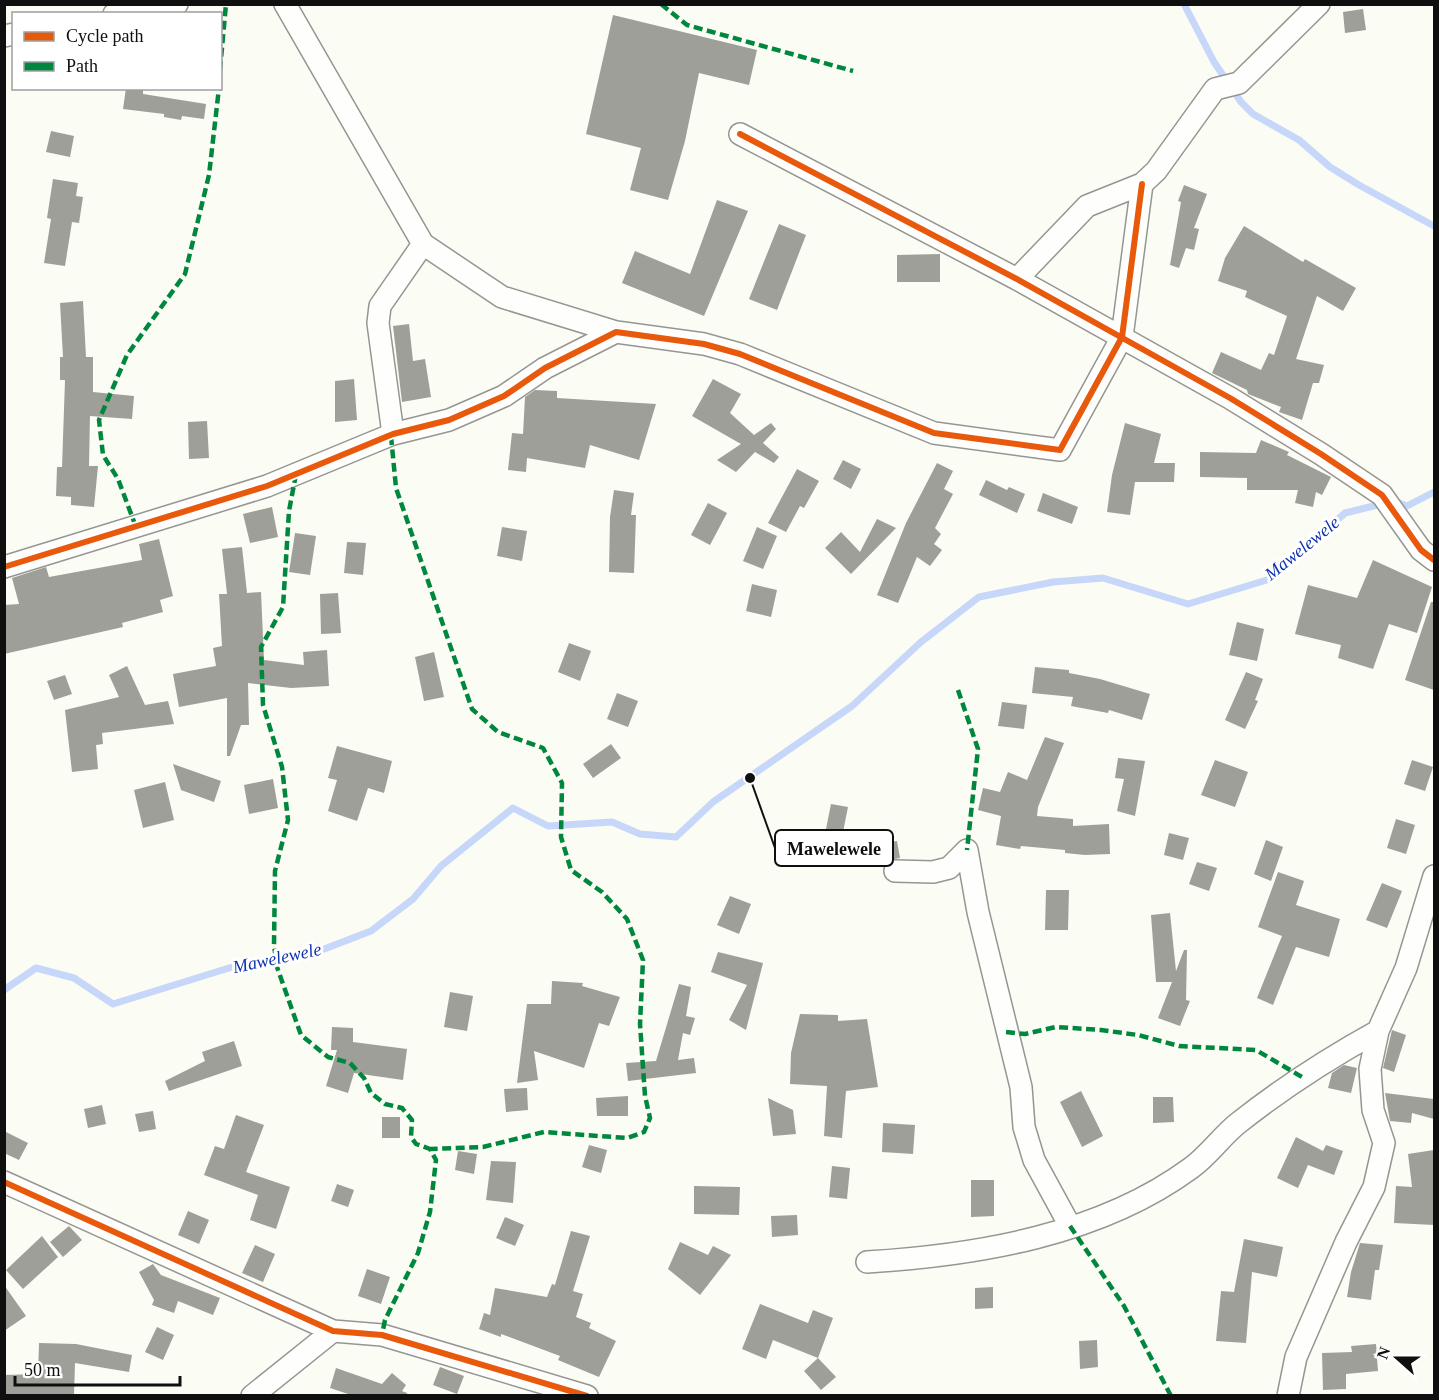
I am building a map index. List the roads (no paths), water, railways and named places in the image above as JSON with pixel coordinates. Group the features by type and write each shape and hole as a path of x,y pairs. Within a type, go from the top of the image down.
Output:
{"street":[{"path":"127,12 177,4"},
{"path":"285,4 423,244 502,297 616,332 704,344 740,354 934,433 1060,450 1122,337 1142,184"},
{"path":"1017,279 1087,206 1142,184 1156,171 1215,89 1239,83 1319,4"},
{"path":"740,134 1017,279 1240,404 1322,454 1382,495 1421,550 1434,560"},
{"path":"393,434 378,323 380,306 423,244"},
{"path":"4,567 267,486 393,434 449,420 495,400 545,368 616,332"},
{"path":"895,871 933,872 949,868 968,850 978,912 1021,1087 1024,1127 1034,1160 1070,1226"},
{"path":"1288,1395 1296,1358 1346,1242 1374,1187 1384,1143 1373,1110 1370,1069 1378,1031 1406,968 1434,876"},
{"path":"867,1262 934,1257 1001,1244 1128,1208 1193,1167 1236,1125 1302,1077 1378,1031"},
{"path":"4,1182 333,1331 382,1335 587,1395"},
{"path":"252,1395 333,1331"}],"waterway":[{"path":"1184,4 1214,62 1241,102 1253,114 1299,140 1330,167 1359,185 1434,226"},
{"name":"Mawelewele","path":"4,990 36,968 74,978 113,1004 245,963 306,956 371,931 413,899 441,866 513,808 548,826 612,822 640,834 676,837 713,802 852,706 921,642 979,597 1053,582 1103,578 1188,604 1270,579 1345,513 1394,501 1407,506 1434,492"}],"place":[{"name":"Mawelewele","path":"750,778"}]}
